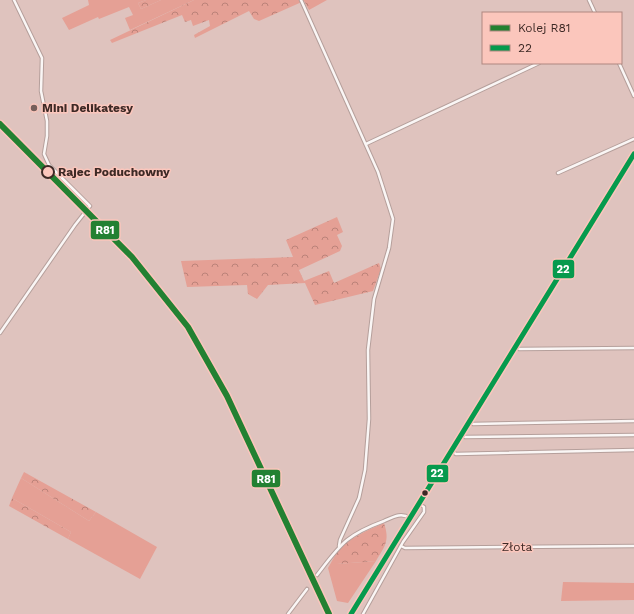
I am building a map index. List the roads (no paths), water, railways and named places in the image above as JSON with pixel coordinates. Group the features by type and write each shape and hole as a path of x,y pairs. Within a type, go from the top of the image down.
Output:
{"main road":[{"path":"351,614 634,154"}],"street":[{"path":"0,333 75,225 90,206 49,164 45,157 47,121 41,90 42,58 14,0"},
{"path":"301,0 366,144 386,194 393,219 389,248 374,299 368,350 369,419 366,470 360,498 340,540 340,546"},
{"path":"589,0 595,12"},
{"path":"366,144 537,64"},
{"path":"619,64 634,96"},
{"path":"558,173 634,139"},
{"path":"515,347 519,349 634,348"},
{"path":"469,422 473,424 634,421"},
{"path":"461,435 465,437 634,435"},
{"path":"451,451 456,454 634,450"},
{"path":"363,614 401,546 424,512 424,507 419,504"},
{"path":"317,575 340,546 351,535 364,528 399,515 406,515 410,518"},
{"name":"Złota","path":"401,546 406,548 634,546"},
{"path":"288,614 307,589"}],"rail line":[{"name":"R81","path":"0,124 132,257 188,327 227,396 329,614"}],"place":[{"name":"Mini Delikatesy","path":"34,108"},
{"name":"Rajec Poduchowny","path":"48,172"}]}
